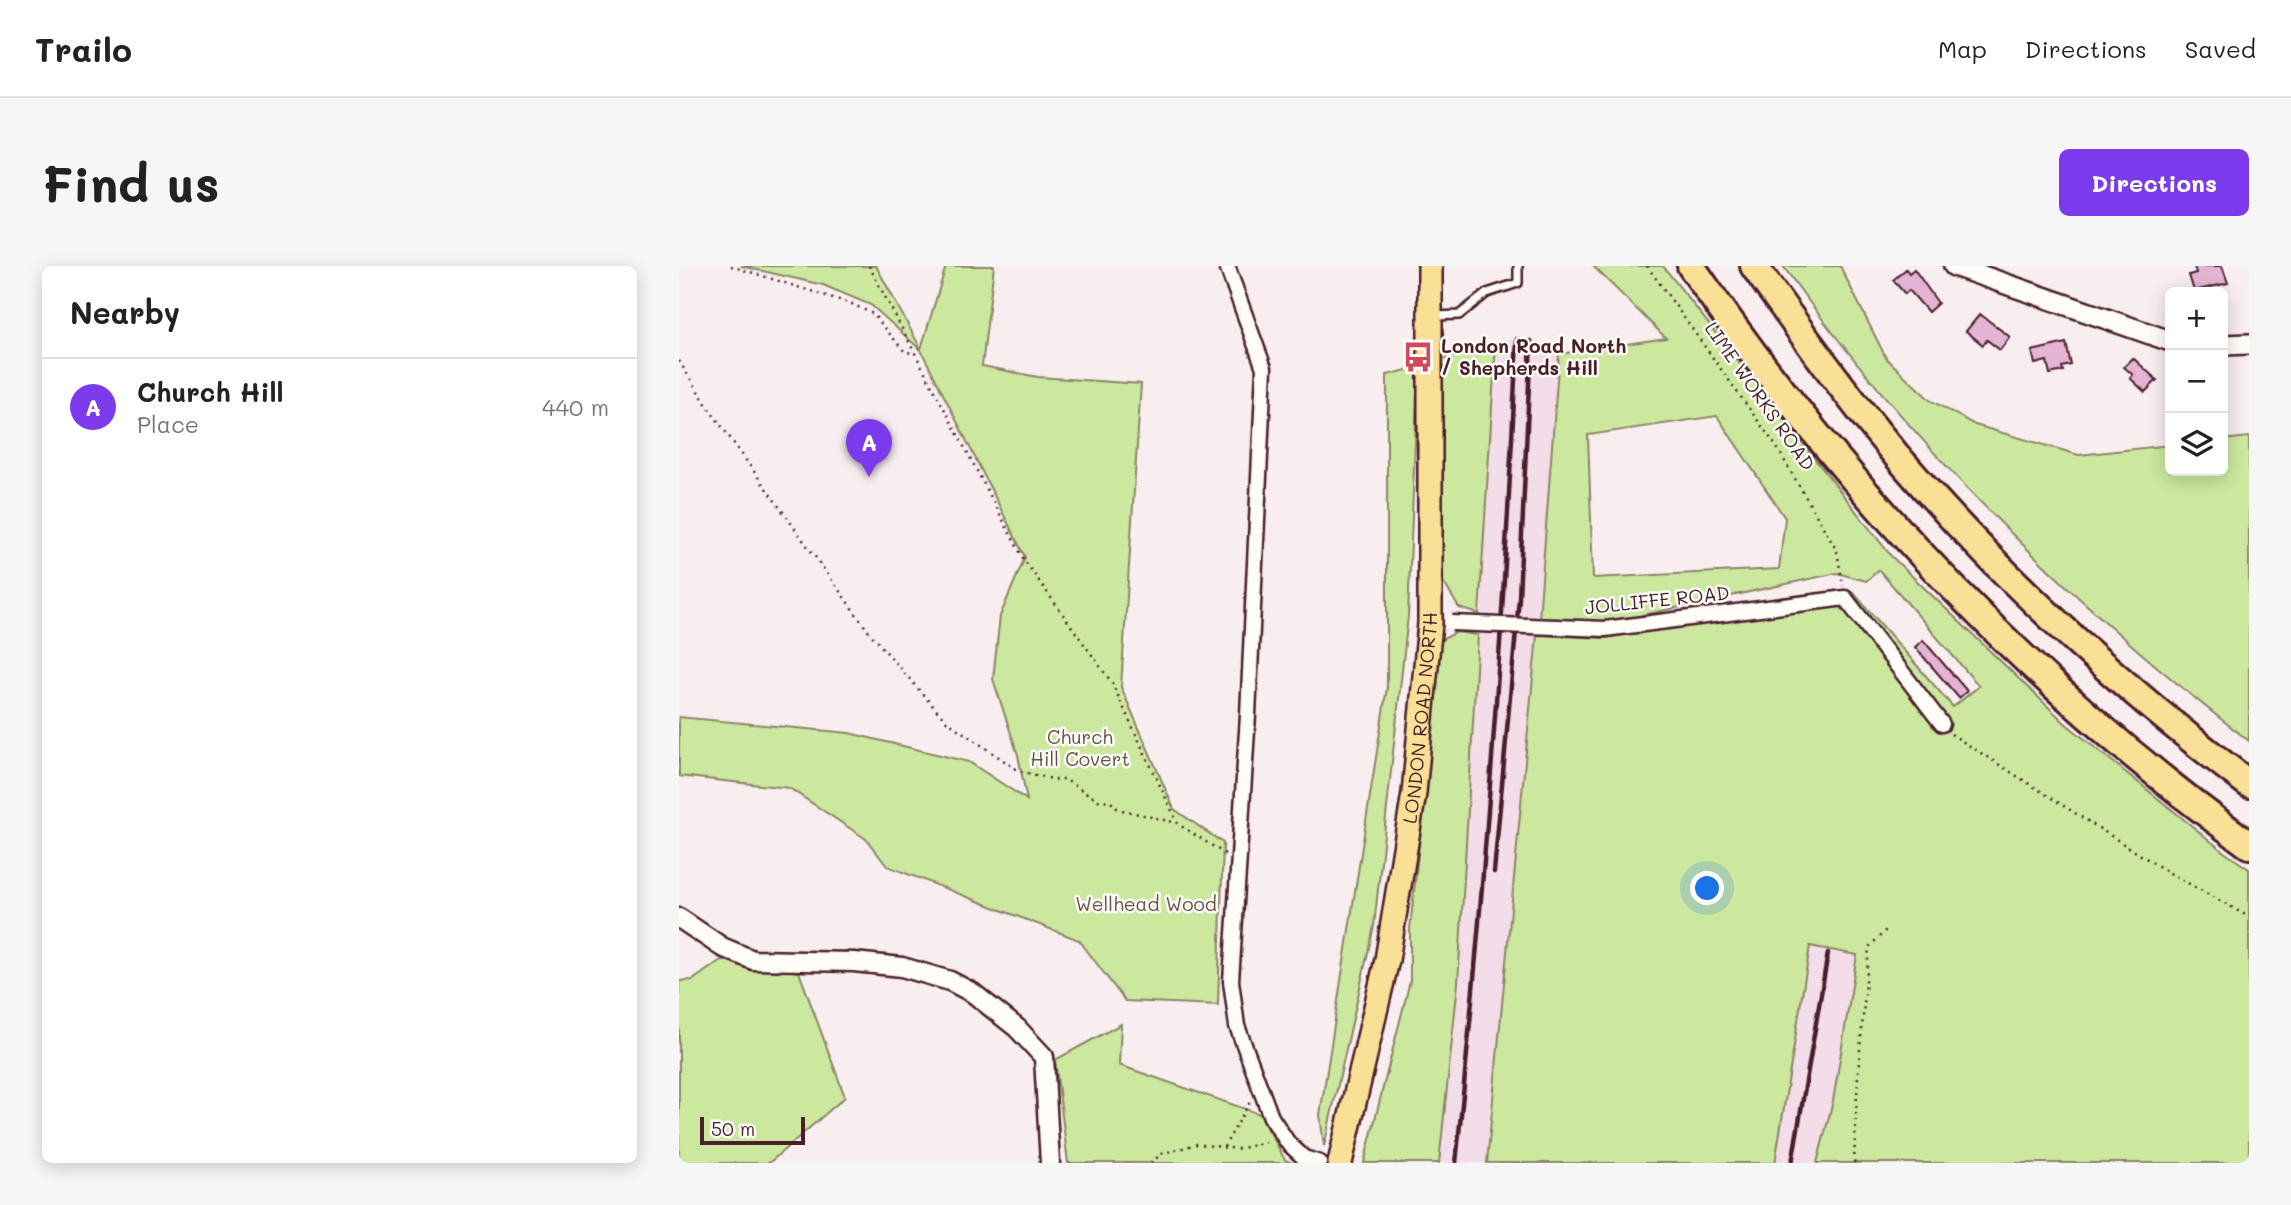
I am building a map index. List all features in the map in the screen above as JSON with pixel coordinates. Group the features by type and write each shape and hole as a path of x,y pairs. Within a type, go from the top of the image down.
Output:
{"highway":[{"path":"1691,266 1812,430 1938,574 2065,698 2155,773 2249,845"},
{"path":"1754,266 1896,455 1975,542 2098,660 2249,784"}],"main road":[{"name":"LONDON ROAD NORTH","path":"1341,1163 1387,960 1441,623 1430,266"},
{"path":"1954,266 2165,339"},
{"path":"2228,345 2249,344"}],"street":[{"path":"1227,266 1264,368 1249,688 1231,981 1237,1026 1271,1117 1284,1137 1304,1158 1320,1163"},
{"path":"1845,598 1942,724"},
{"name":"JOLLIFFE ROAD","path":"1441,623 1605,629 1845,598"},
{"path":"679,918 722,947 746,958 902,967 950,981 973,993 1017,1028 1044,1057 1050,1163"}],"lane":[{"path":"1431,316 1459,315 1487,293 1518,283 1518,266"}],"path":[{"path":"731,266 820,291 852,304 873,314 905,352 915,353"},
{"path":"869,266 1024,560 1112,682 1178,824"},
{"name":"LIME WORKS ROAD","path":"1647,266 1776,446 1837,551 1845,598"},
{"path":"679,361 710,410 869,632 945,720 1019,771 1056,780 1064,779 1098,800 1110,801 1118,809 1178,824 1237,862"},
{"path":"1954,737 2166,871 2249,917"},
{"path":"1854,1163 1858,1073 1869,947 1889,927"},
{"path":"1224,1147 1259,1087"},
{"path":"1151,1163 1160,1154 1197,1144 1238,1149 1284,1137"}],"shaded area":[{"path":"1517,337 1546,343 1559,354 1535,672 1487,1163 1439,1163 1458,983 1496,343"},
{"path":"1809,946 1857,955 1833,1101 1817,1163 1775,1163"}],"green space":[{"path":"741,266 876,266 921,349 946,266 994,266 982,366 1038,377 1141,384 1121,687 1174,809 1223,843 1218,1005 1125,1001 1079,940 887,866 866,839 789,788 679,776 679,717 849,733 969,762 1027,800 1018,755 993,679 1000,616 1025,557 921,350 871,305 823,285"},
{"path":"1593,266 1663,266 1892,557 2065,723 2224,852 2249,869 2249,1163 1817,1163 1833,1101 1857,955 1810,946 1775,1163 1487,1163 1537,635 1607,638 1833,593 1853,592 1953,707 1979,686 1879,570 1866,581 1837,573 1606,623 1539,619 1559,354 1666,338","holes":["1717,416 1785,518 1779,569 1593,578 1588,435"]},
{"path":"1783,266 1840,266 1886,358 1930,400 1975,425 2079,455 2165,446 2165,476 2228,476 2228,439 2249,437 2249,741 2120,635 2058,579 1941,460 1833,333"},
{"path":"1496,343 1479,614 1459,608 1441,578 1443,359"},
{"path":"1418,367 1408,616 1374,926 1324,1146 1320,1115 1387,687 1387,375"},
{"path":"1457,632 1478,635 1458,983 1439,1163 1364,1163 1410,981 1410,929 1441,640"},
{"path":"721,960 799,972 845,1097 769,1163 679,1163 679,981 693,980"},
{"path":"1121,1024 1119,1065 1260,1114 1285,1160 1292,1163 1068,1163 1055,1060"}],"building":[{"path":"2194,266 2222,266 2228,283 2193,287 2189,275 2196,273"},
{"path":"1906,269 1909,273 1914,269 1938,303 1928,312 1909,290 1905,294 1893,280"},
{"path":"1980,314 2010,337 2000,350 1987,340 1983,345 1966,331"},
{"path":"2066,343 2071,365 2062,367 2063,371 2050,374 2047,361 2035,364 2032,351"},
{"path":"2133,358 2157,380 2145,392 2130,378 2133,375 2124,367"},
{"path":"1923,640 1967,691 1959,698 1915,647"}],"railway":[{"path":"1456,1163 1493,752 1517,339"},
{"path":"1494,872 1519,598 1531,341"},
{"path":"1792,1163 1828,953"}],"place":[{"name":"London Road North / Shepherds Hill","path":"1418,357"},
{"name":"Church Hill","path":"869,477"}],"park label":[{"name":"Church Hill Covert","path":"1080,748"},
{"name":"Wellhead Wood","path":"1146,904"}]}
